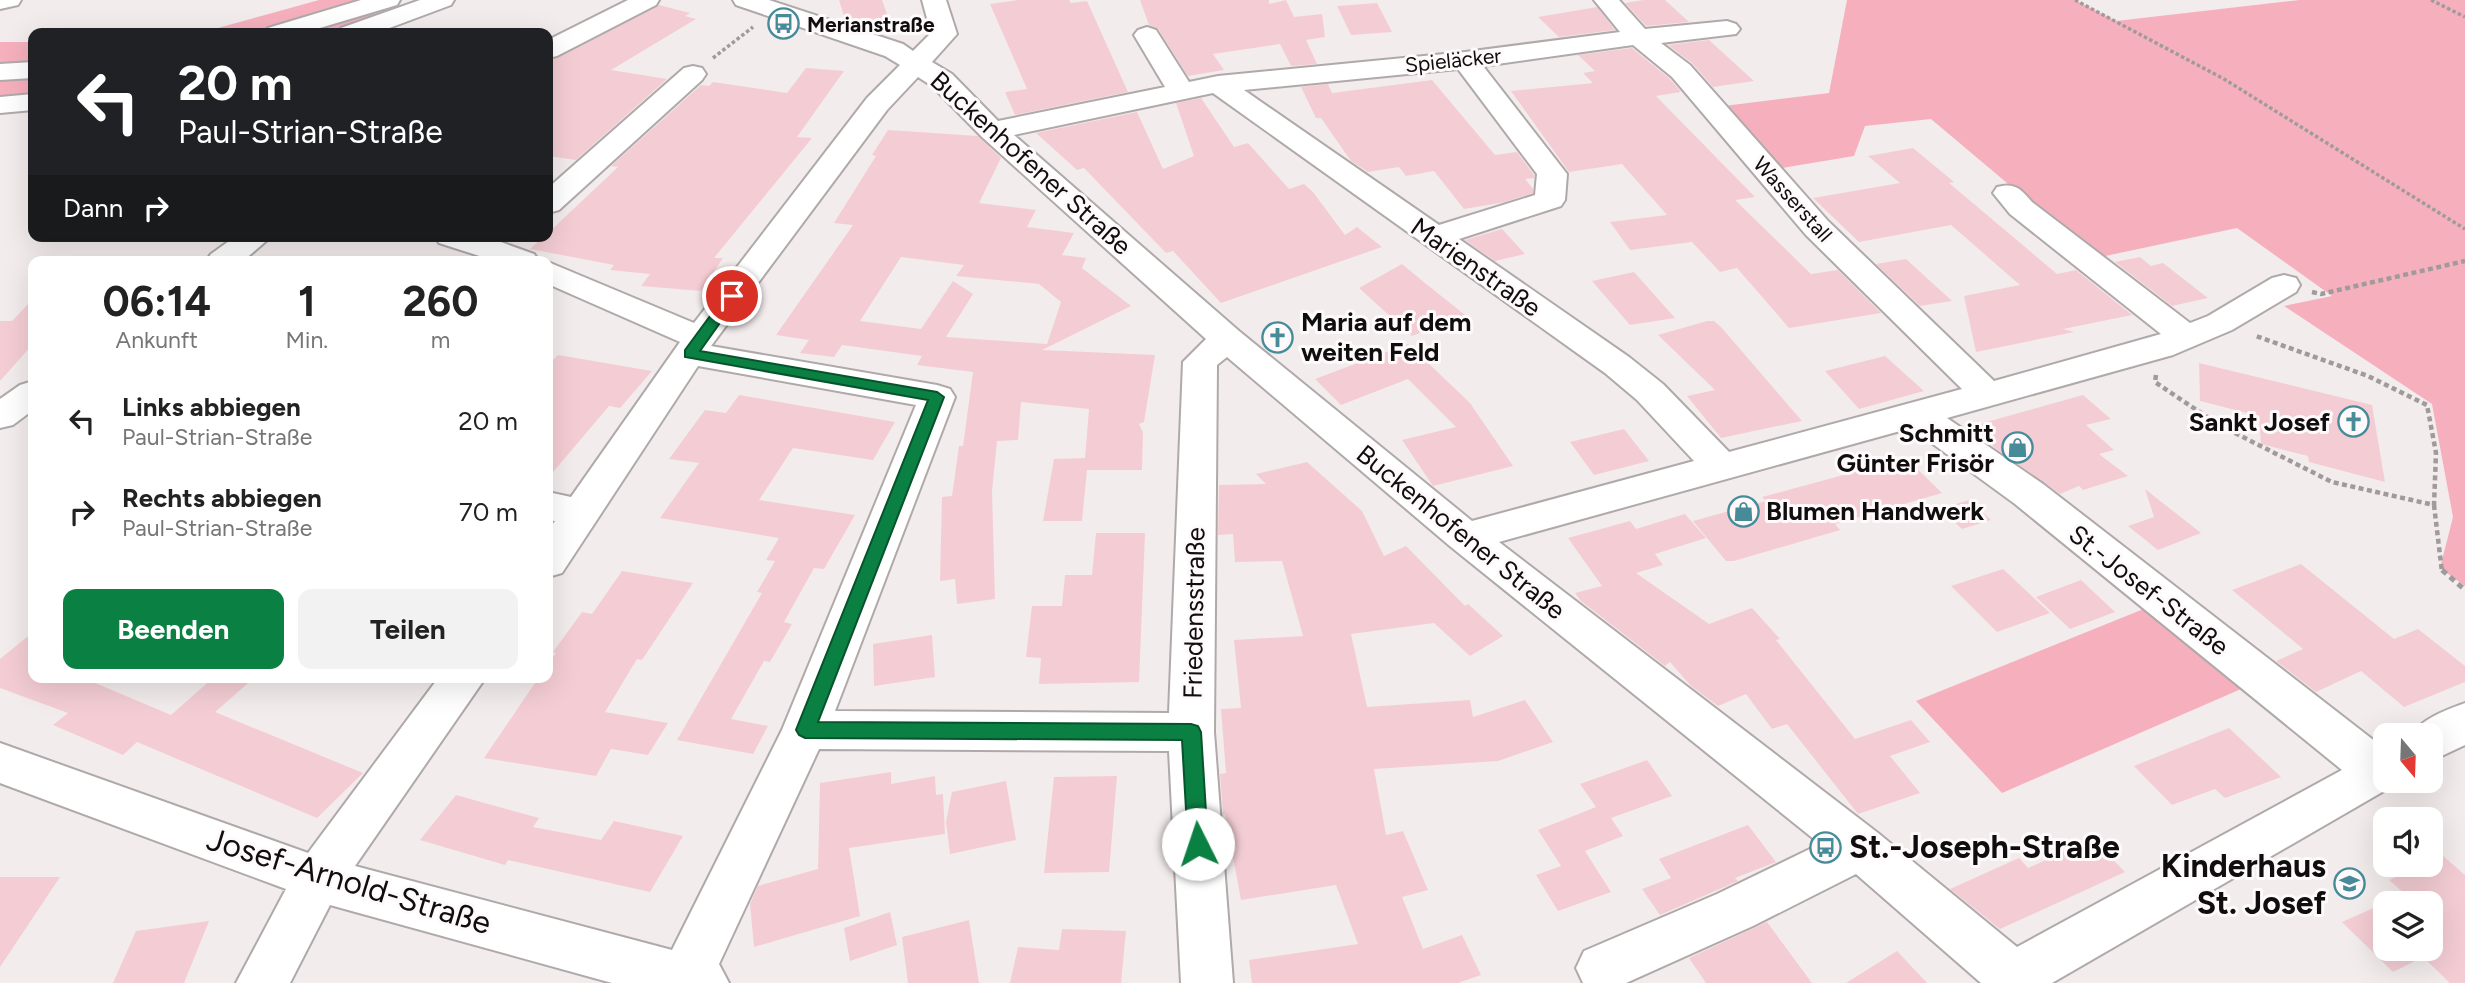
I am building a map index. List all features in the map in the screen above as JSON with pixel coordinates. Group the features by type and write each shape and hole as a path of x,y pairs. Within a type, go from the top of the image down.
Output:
{"street":[{"path":"0,2 9,0"},
{"path":"294,28 388,0"},
{"path":"367,28 442,0"},
{"path":"553,47 647,0"},
{"path":"553,547 565,510 695,346 877,104 944,34 934,0"},
{"name":"Wasserstall","path":"1606,0 1638,37 1681,71 1818,228 1986,393"},
{"path":"731,22 760,5 894,50 918,63"},
{"name":"Spieläcker","path":"992,131 1217,84 1465,60 1638,37 1727,29"},
{"path":"1147,35 1180,90"},
{"path":"1432,237 1550,200 1552,174 1465,60"},
{"name":"Buckenhofener Straße","path":"918,63 942,80 992,131 1227,339 1465,537 1861,848 2016,980"},
{"path":"0,72 28,70"},
{"path":"553,200 693,74"},
{"name":"Marienstraße","path":"1217,84 1617,365 1650,392 1720,466"},
{"path":"0,105 28,102"},
{"path":"2008,193 2021,208 2174,342"},
{"path":"229,256 249,242"},
{"path":"478,242 510,249"},
{"path":"553,275 695,346 937,397 805,730 695,980"},
{"path":"1465,537 2174,342 2220,323 2284,285"},
{"name":"Friedensstraße","path":"1207,983 1191,732 1200,362 1227,339"},
{"path":"0,416 28,396"},
{"name":"St.-Josef-Straße","path":"1915,413 2029,495 2373,764"},
{"path":"262,983 318,879 460,683"},
{"path":"805,730 1191,732"},
{"name":"Josef-Arnold-Straße","path":"0,763 318,879 695,980"},
{"name":"St.-Josef-Straße","path":"2016,980 2373,776"},
{"path":"1602,968 1735,910 1861,848"}],"path":[{"path":"2075,0 2224,79 2465,229"},
{"path":"2431,0 2465,17"},
{"path":"693,74 760,5"},
{"path":"2284,285 2321,294 2465,261"},
{"path":"2220,323 2368,376 2427,405 2436,453 2434,505 2442,572 2465,590"},
{"path":"2174,342 2155,382 2219,425 2332,482 2434,505"}],"shaded area":[{"path":"319,0 358,0 383,20 357,28 218,28"},
{"path":"1847,0 2075,0 2116,21 2300,0 2465,0 2465,586 2440,568 2453,517 2432,404 2284,306 2332,296 2237,228 2096,258 1931,119 1865,126 1854,156 1782,168 1724,106 1829,93"},
{"path":"0,42 28,42 28,102 0,105"},
{"path":"2156,604 2248,686 2002,793 1916,701"}],"building":[{"path":"839,0 882,0 893,31 879,33 846,23"},
{"path":"1018,0 1069,0 1071,3 1087,1 1128,92 1015,115 1005,92 1027,89 990,4"},
{"path":"1140,0 1269,0 1269,4 1286,0 1294,17 1322,14 1325,37 1306,40 1317,64 1291,66 1280,44 1213,54 1224,70 1188,76 1158,29 1149,25"},
{"path":"1665,0 1689,22 1646,26 1625,3"},
{"path":"1377,3 1392,32 1351,35 1337,6"},
{"path":"659,5 690,13 685,16 696,19 611,70 667,79 576,160 553,157 553,58"},
{"path":"1597,7 1615,30 1559,37 1538,17"},
{"path":"1709,40 1754,81 1713,87 1692,63 1668,45"},
{"path":"1632,48 1670,79 1681,92 1656,96 1755,197 1735,200 1811,274 1838,270 1881,313 1789,328 1737,268 1720,272 1692,242 1630,250 1610,222 1667,215 1622,164 1569,172 1511,91 1593,83 1583,73 1595,71 1578,55"},
{"path":"806,68 844,71 797,137 812,138 714,258 723,258 701,291 641,286 650,274 610,270 614,265 530,249 538,242 553,242 553,228 618,167 611,166 701,85 709,86 713,82 787,93"},
{"path":"1432,80 1495,155 1517,152 1534,175 1534,178 1525,179 1533,193 1505,202 1464,209 1434,171 1406,176 1399,167 1368,172 1351,161 1321,118 1316,118 1301,87 1328,84 1332,93"},
{"path":"1201,98 1234,147 1248,143 1289,189 1304,184 1313,192 1345,235 1357,227 1382,247 1221,303 1173,251 1166,253 1084,168 1077,170 1036,133 1137,112 1163,169 1194,156 1176,103"},
{"path":"888,130 978,136 1001,158 979,203 1036,210 1027,227 1074,233 1062,255 1086,258 1082,268 1131,306 1042,350 1155,355 1144,422 1139,424 1143,432 1142,470 1087,470 1082,521 1043,521 1054,459 1085,458 1089,409 1021,402 1018,440 997,441 992,491 995,599 957,604 955,579 940,581 942,497 952,496 959,446 963,446 973,372 917,365 922,356 842,345 834,357 800,353 809,340 776,335 853,225 834,223 876,156 872,155","holes":["901,257 964,265 956,276 1039,284 1061,302 1047,344 946,337 973,294 953,281 921,329 860,321"]},
{"path":"1913,148 1954,182 1949,183 2057,274 2076,270 2132,315 2063,329 2074,332 1976,352 1964,296 2020,285 1951,225 1859,242 1813,198 1900,183 1868,156"},
{"path":"1502,229 1525,254 1495,261 1465,240"},
{"path":"2140,257 2151,266 2163,263 2208,298 2172,306 2115,262"},
{"path":"1906,259 1952,301 1920,306 1876,264"},
{"path":"1402,264 1465,315 1412,336 1359,288"},
{"path":"1634,272 1675,318 1630,325 1592,281"},
{"path":"28,304 28,350 0,381 0,321 12,321"},
{"path":"1714,321 1721,327 1802,421 1721,438 1687,396 1715,390 1658,335"},
{"path":"1408,344 1470,403 1513,466 1433,486 1402,440 1456,427 1408,379 1341,405 1315,379"},
{"path":"558,355 652,371 620,408 609,406 553,472 553,360"},
{"path":"1885,356 1924,391 1859,409 1825,371"},
{"path":"2199,363 2372,405 2385,482 2309,462 2308,456 2261,444 2259,416 2200,401"},
{"path":"739,395 895,422 873,460 793,448 759,500 855,515 824,569 814,568 784,622 792,624 770,662 764,661 731,719 768,726 753,754 677,740 762,593 757,592 775,561 766,560 779,538 660,518 699,463 669,459 705,410 726,413"},
{"path":"2083,395 2111,419 2086,425 2114,450 2099,454 2128,476 2083,490 2079,486 2060,494 1995,448 1972,426"},
{"path":"1624,429 1649,461 1594,475 1570,442"},
{"path":"1906,458 1942,493 1835,524 1840,530 1726,561 1693,521 1766,501 1762,497"},
{"path":"1307,462 1362,511 1384,556 1406,546 1465,606 1468,604 1503,636 1470,656 1434,623 1351,634 1367,707 1470,700 1473,717 1525,700 1553,742 1498,761 1374,769 1386,835 1403,831 1428,890 1402,897 1423,949 1462,935 1481,975 1458,983 1252,983 1249,960 1358,944 1336,885 1241,900 1223,814 1220,774 1226,773 1221,709 1241,708 1234,640 1303,636 1282,561 1235,562 1233,534 1218,535 1219,485 1266,484 1256,474"},
{"path":"2145,489 2201,533 2158,550 2128,526 2154,517"},
{"path":"1969,500 1991,520 1962,529 1940,509"},
{"path":"1685,514 1706,538 1655,554 1663,565 1636,573 1709,624 1752,608 1780,639 1776,640 1855,739 1911,720 1930,742 1890,756 1920,793 1858,814 1787,724 1772,729 1746,694 1718,706 1691,686 1670,662 1665,666 1581,601 1575,593 1602,586 1568,538 1630,521 1636,529"},
{"path":"1096,533 1145,533 1139,682 1039,684 1041,658 1026,657 1032,606 1062,606 1065,575 1092,575"},
{"path":"2301,564 2394,639 2418,629 2465,666 2465,682 2404,707 2361,671 2316,692 2276,661 2303,649 2232,590"},
{"path":"2003,569 2050,613 1997,632 1951,586"},
{"path":"622,571 693,583 642,660 637,659 605,712 668,723 648,755 611,749 596,776 484,758 535,683 553,683 553,657 556,653 553,652 582,612 592,614"},
{"path":"2081,580 2115,612 2070,629 2036,597"},
{"path":"932,635 935,677 874,686 873,644"},
{"path":"28,636 28,683 95,683 171,715 207,683 248,683 215,712 363,773 317,818 137,742 123,755 53,725 68,713 0,688 0,659"},
{"path":"2229,728 2281,777 2225,798 2215,789 2172,805 2134,766"},
{"path":"1647,760 1672,796 1611,818 1623,836 1585,851 1611,892 1558,911 1536,875 1561,866 1538,830 1596,807 1580,784"},
{"path":"891,772 891,784 935,776 936,795 943,794 945,834 849,848 860,916 754,947 750,904 758,886 818,869 820,783"},
{"path":"1117,776 1109,872 1044,873 1054,777"},
{"path":"1006,781 1016,840 950,854 946,822 952,792"},
{"path":"456,795 539,818 533,827 601,840 614,821 683,836 650,892 508,860 505,865 420,840"},
{"path":"1748,825 1776,862 1735,878 1738,881 1660,915 1642,889 1671,878 1659,859"},
{"path":"2093,839 2125,872 2000,929 1950,889 2019,858 2028,868"},
{"path":"2443,856 2465,875 2465,983 2450,983 2427,961 2443,961 2443,891 2402,891 2389,880 2396,877 2443,877"},
{"path":"0,877 60,877 0,967"},
{"path":"2373,908 2373,952 2342,922"},
{"path":"890,912 897,945 850,961 844,928"},
{"path":"969,920 979,983 908,983 902,937"},
{"path":"209,921 184,983 113,983 136,931"},
{"path":"1767,922 1812,983 1706,983 1689,958"},
{"path":"1062,929 1126,931 1121,983 1010,983 1018,947 1059,950"},
{"path":"1897,951 1927,983 1846,983"},
{"path":"2382,961 2415,961 2393,972"}],"place":[{"name":"Merianstraße","path":"784,24"},
{"name":"Maria auf dem weiten Feld","path":"1278,337"},
{"name":"Sankt Josef","path":"2353,422"},
{"name":"Schmitt Günter Frisör","path":"2017,448"},
{"name":"Blumen Handwerk","path":"1743,511"},
{"name":"St.-Joseph-Straße","path":"1826,847"},
{"name":"Kinderhaus St. Josef","path":"2349,884"}],"route":[{"path":"732,296 691,354 937,397 805,730 1191,732 1198,844"}]}
